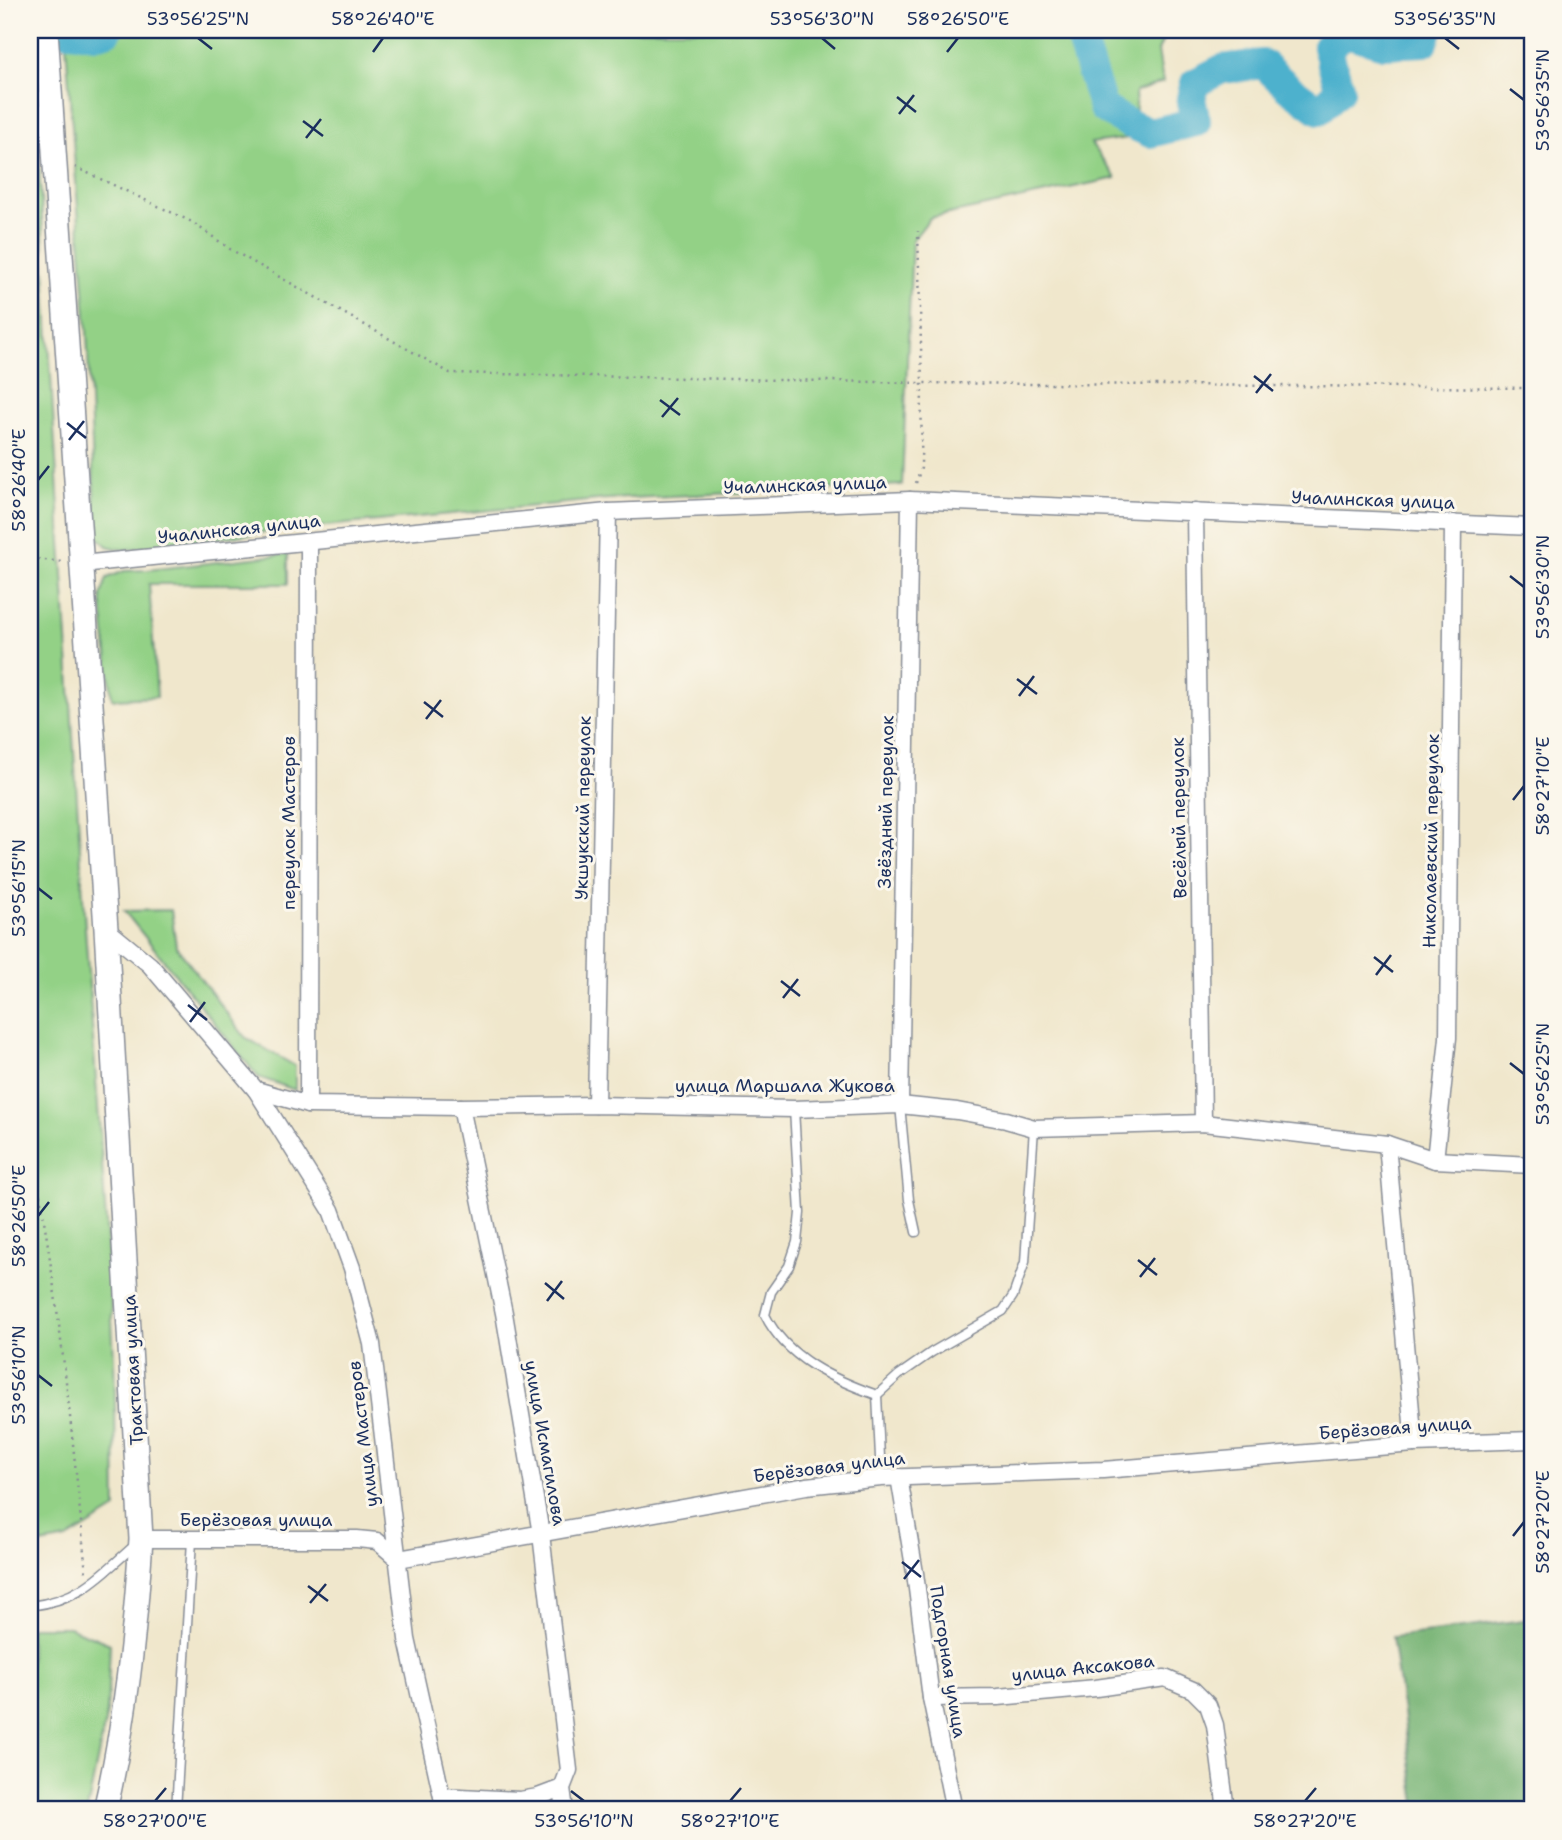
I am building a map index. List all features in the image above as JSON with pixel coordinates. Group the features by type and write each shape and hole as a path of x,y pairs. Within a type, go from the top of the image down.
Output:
{"main road":[{"name":"Трактовая улица","path":"46,30 106,929 141,1539 127,1698 105,1810"}],"street":[{"name":"Учалинская улица","path":"81,564 608,512 910,499 1532,527"},
{"name":"Звёздный переулок","path":"900,1105 910,499"},
{"name":"Укшукский переулок","path":"596,1105 608,512"},
{"name":"Весёлый переулок","path":"1195,512 1203,1123"},
{"name":"Николаевский переулок","path":"1435,1160 1448,1038 1453,523"},
{"name":"переулок Мастеров","path":"308,1105 309,542"},
{"path":"106,929 150,965 256,1090"},
{"name":"улица Маршала Жукова","path":"256,1090 308,1105 596,1105 794,1109 900,1105 970,1113 1034,1128 1203,1123 1387,1144 1435,1160 1532,1165"},
{"name":"улица Мастеров","path":"256,1090 331,1210 352,1268 372,1344 407,1639 443,1803"},
{"name":"улица Исмагилова","path":"461,1107 504,1313 541,1534 569,1770 562,1788 565,1810"},
{"path":"1387,1144 1414,1444"},
{"name":"Берёзовая улица","path":"141,1539 357,1539 377,1541 398,1559 806,1486 881,1478 1103,1470 1414,1444 1532,1440"},
{"name":"Подгорная улица","path":"899,1477 931,1698 954,1810"},
{"name":"улица Аксакова","path":"931,1698 1010,1696 1165,1678 1193,1690 1208,1705 1215,1725 1226,1810"},
{"path":"443,1803 520,1800 562,1788"},
{"path":"443,1803 461,1810"}],"lane":[{"path":"900,1105 909,1200 916,1231"},
{"path":"794,1109 800,1213 797,1242 789,1266 771,1292 765,1315 771,1327 817,1370 842,1383 877,1395"},
{"path":"877,1395 932,1352 1003,1311 1013,1296 1025,1262 1034,1128"},
{"path":"877,1395 881,1478"},
{"path":"30,1606 51,1604 87,1588 141,1539"},
{"path":"176,1810 192,1541"}],"path":[{"path":"54,157 192,222 230,249 450,373 922,383 1532,388"},
{"path":"910,499 921,468 918,231"},
{"path":"30,549 35,559 81,564"},
{"path":"30,1139 44,1215 70,1401 87,1588"}],"green space":[{"path":"65,30 1167,30 1158,51 1163,82 1135,92 1137,137 1091,143 1116,178 930,218 912,241 902,485 608,499 284,530 123,550 107,546 96,535 87,332"},
{"path":"30,40 111,1303 115,1380 116,1509 67,1539 30,1546 30,1516 38,1516 30,1431"},
{"path":"288,554 288,584 149,584 157,697 112,699 101,596 107,578 124,571"},
{"path":"171,910 176,946 245,1037 295,1066 295,1090 258,1077 124,911"},
{"path":"1532,1619 1532,1810 1417,1810 1392,1637"},
{"path":"30,1627 69,1627 110,1644 107,1712 87,1810 30,1810"}],"waterway":[{"path":"61,30 96,34 108,30"},
{"path":"1074,30 1079,34 1103,108 1150,133 1196,122 1191,99 1195,83 1222,69 1263,64 1319,110 1340,90 1327,47 1347,33 1384,44 1424,42 1428,30"}]}
